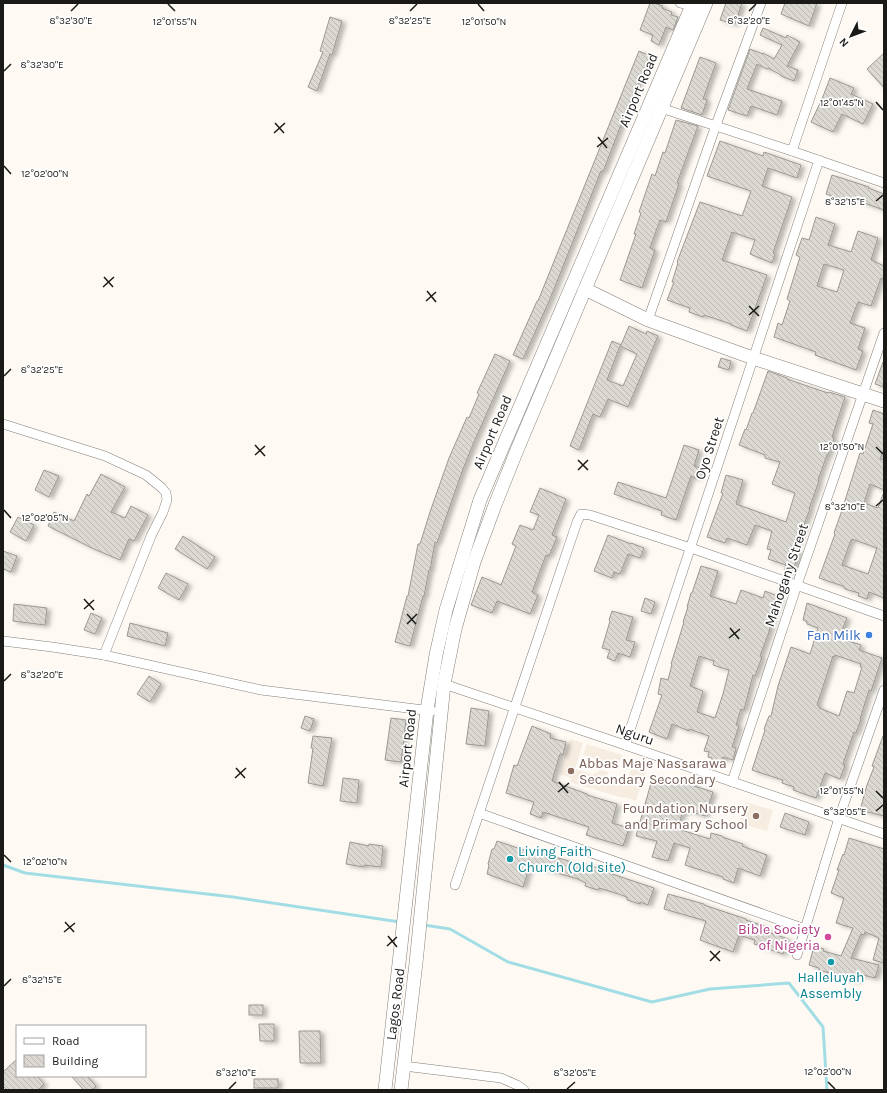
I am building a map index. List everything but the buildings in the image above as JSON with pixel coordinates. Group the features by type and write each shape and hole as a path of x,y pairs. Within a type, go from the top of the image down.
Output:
{"main road":[{"name":"Airport Road","path":"423,897 444,684 455,629 474,562 495,505 661,108 695,5"},
{"name":"Airport Road","path":"406,898 427,710 436,655 446,610 480,500 695,5"},
{"path":"585,289 648,320 754,358 884,401"},
{"name":"Lagos Road","path":"401,1090 423,897"},
{"name":"Lagos Road","path":"385,1090 406,898"}],"street":[{"path":"648,320 716,125 761,3"},
{"path":"792,151 842,3"},
{"path":"661,108 716,125 884,183"},
{"name":"Oyo Street","path":"625,745 819,160"},
{"name":"Mahogany Street","path":"732,782 797,586 884,333"},
{"path":"3,424 105,456 146,475 166,493 167,500 163,512 151,536 104,655"},
{"path":"455,885 577,522 581,514 590,515 691,548 884,616"},
{"path":"3,641 104,655 261,690 441,712"},
{"name":"Nguru","path":"444,684 884,834"},
{"path":"797,955 839,818 884,690"},
{"path":"479,813 805,929"},
{"path":"404,1066 501,1078 524,1090"}],"shaded area":[{"name":"Abbas Maje Nassarawa Secondary Secondary","path":"570,739 583,743 575,769 594,775 595,772 598,773 599,770 608,772 607,777 611,778 611,780 626,785 634,759 648,763 636,801 570,782 571,778 559,774"},
{"name":"Abbas Maje Nassarawa Secondary Secondary","path":"587,744 622,755 618,766 583,755"},
{"name":"Foundation Nursery and Primary School","path":"745,802 773,810 767,831 739,823"}],"waterway":[{"path":"3,865 25,873 233,897 400,922"},
{"path":"424,925 450,929 508,962 652,1002 710,989 789,983 823,1027 827,1090"}],"place":[{"name":"Fan Milk","path":"869,635"},
{"name":"Abbas Maje Nassarawa Secondary Secondary","path":"571,771"},
{"name":"Foundation Nursery and Primary School","path":"756,816"},
{"name":"Living Faith Church (Old site)","path":"510,859"},
{"name":"Bible Society of Nigeria","path":"828,937"},
{"name":"Halleluyah Assembly","path":"831,962"}]}
